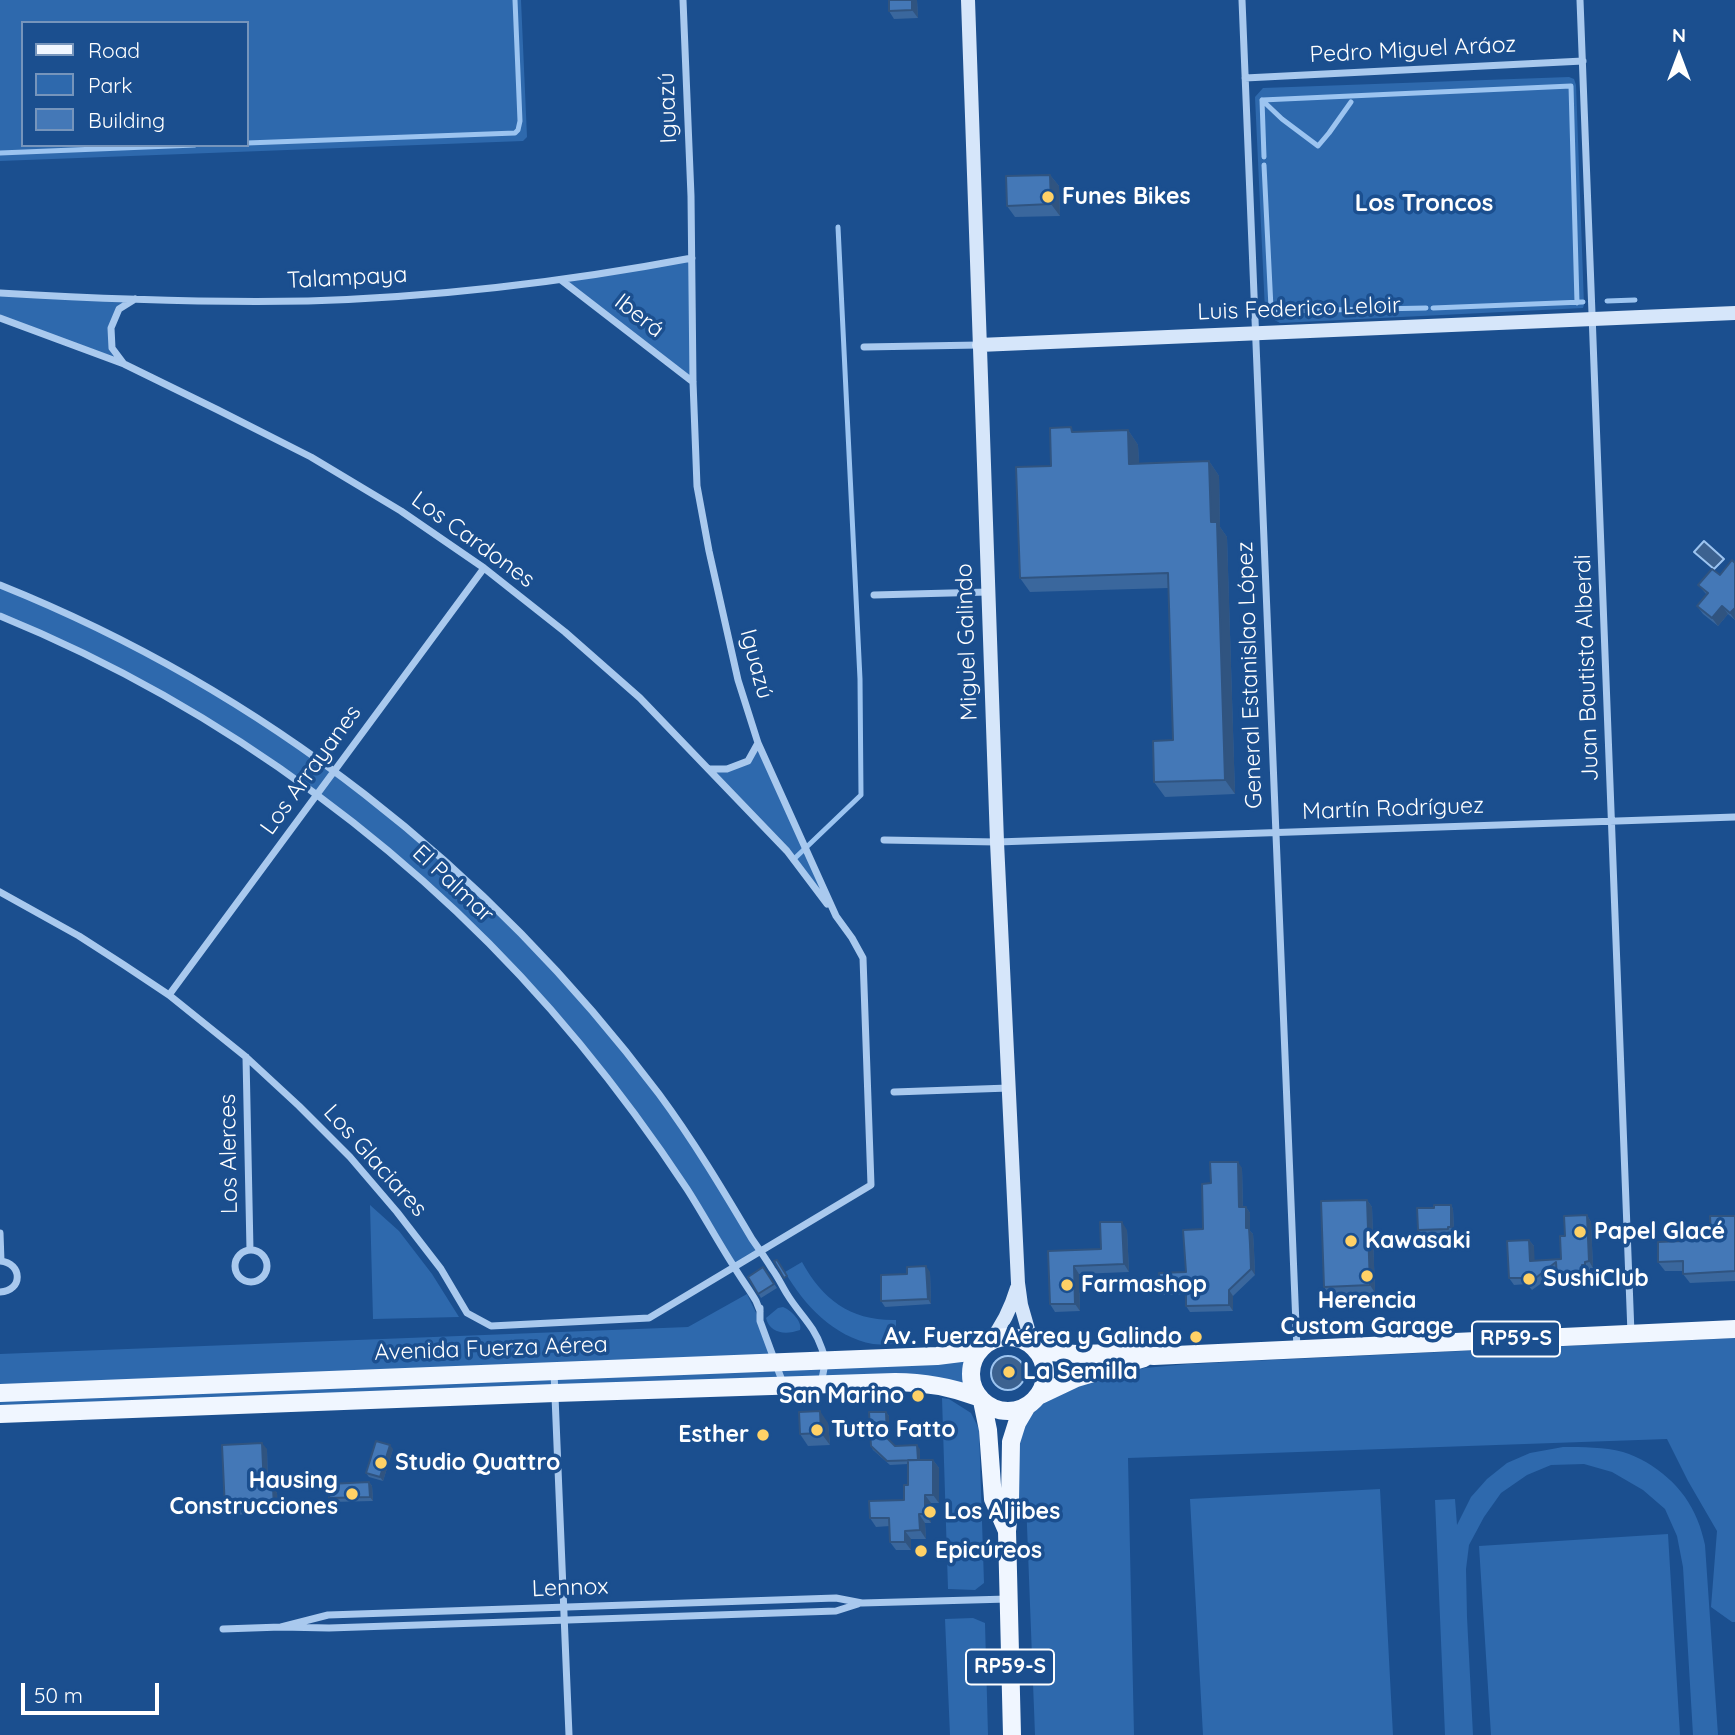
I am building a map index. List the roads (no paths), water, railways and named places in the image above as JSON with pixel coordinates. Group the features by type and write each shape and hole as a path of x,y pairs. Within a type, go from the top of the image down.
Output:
{"main road":[{"name":"Miguel Galindo","path":"968,0 997,842 1018,1283 1021,1305 1035,1349"},
{"name":"Luis Federico Leloir","path":"979,345 1735,313"},
{"name":"Miguel Galindo","path":"986,1344 997,1332 1012,1305 1018,1283"},
{"name":"Avenida Fuerza Aérea","path":"0,1394 937,1356 961,1353 1001,1338 1023,1340 1035,1349 1068,1354 1118,1353 1151,1356 1735,1329"},
{"name":"RP59-S","path":"986,1344 975,1356 970,1377 980,1399 988,1430 993,1499 1007,1531"},
{"path":"1032,1401 1043,1385 1045,1373 1043,1362 1035,1349"},
{"name":"Avenida Fuerza Aérea","path":"0,1414 916,1382 958,1390 1003,1411 1015,1410 1076,1378 1151,1356"},
{"path":"121,1389 122,1410"},
{"name":"RP59-S","path":"1012,1735 1007,1531 1011,1442 1017,1423 1032,1401"}],"street":[{"name":"Iguazú","path":"683,0 692,258 693,382 698,486 709,551 738,680 758,743 835,916 863,958 871,1185 760,1251"},
{"name":"General Estanislao López","path":"1242,0 1297,1349"},
{"name":"Juan Bautista Alberdi","path":"1580,0 1631,1334"},
{"name":"Pedro Miguel Aráoz","path":"1245,78 1583,61"},
{"name":"Talampaya","path":"0,293 222,301 393,297 561,280 692,258"},
{"name":"Iberá","path":"561,280 693,382"},
{"path":"124,364 113,348 111,328 120,309 136,298"},
{"name":"Los Cardones","path":"0,318 124,364 311,457 401,511 484,568 565,632 640,698 787,851 835,916"},
{"name":"Luis Federico Leloir","path":"864,347 979,345"},
{"name":"Los Arrayanes","path":"169,995 484,568"},
{"name":"El Palmar","path":"0,585 117,637 264,721 334,770 406,827 476,888 541,954 603,1023 667,1107 817,1336 825,1361"},
{"path":"874,595 988,592"},
{"name":"El Palmar","path":"0,616 104,663 177,703 248,747 388,851 456,911 520,975 580,1044 636,1115 687,1189 760,1311"},
{"path":"710,769 727,769 748,761 758,743"},
{"name":"Martín Rodríguez","path":"884,840 997,842 1735,817"},
{"name":"Los Glaciares","path":"0,892 79,936 169,995 246,1057 350,1157 441,1269 467,1313 491,1326 649,1318 760,1251"},
{"name":"Los Alerces","path":"246,1057 250,1250"},
{"path":"894,1093 1009,1088"},
{"path":"0,1233 1,1261 13,1265 18,1276 13,1288 8,1292 0,1292"},
{"name":"Los Alerces","path":"250,1250 262,1255 267,1266 262,1277 251,1282 240,1278 235,1267 239,1255 250,1250"},
{"name":"El Palmar","path":"760,1251 776,1266 786,1283 788,1295"},
{"name":"El Palmar","path":"734,1267 749,1282 759,1299 760,1321 784,1385"},
{"path":"821,1384 825,1361"},
{"path":"554,1371 569,1735"},
{"name":"Lennox","path":"281,1626 328,1615 835,1598 862,1603 1008,1599"},
{"name":"Lennox","path":"223,1629 281,1626 330,1628 836,1611 862,1603"}],"waterway":[{"path":"248,143 515,133 520,121 515,0"},
{"path":"1262,100 1571,86 1577,303"},
{"path":"1262,100 1318,146 1351,102"},
{"path":"1262,100 1264,157"},
{"path":"0,153 146,147"},
{"path":"1264,165 1271,308 1274,311 1426,308"},
{"path":"793,860 861,795 860,679 838,227"},
{"path":"1607,301 1635,300"},
{"path":"1433,308 1583,302"}],"place":[{"name":"Funes Bikes","path":"1048,197"},
{"name":"Papel Glacé","path":"1580,1232"},
{"name":"Kawasaki","path":"1351,1241"},
{"name":"Herencia Custom Garage","path":"1367,1276"},
{"name":"SushiClub","path":"1529,1279"},
{"name":"Farmashop","path":"1067,1285"},
{"name":"Av. Fuerza Aérea y Galindo","path":"1196,1337"},
{"name":"La Semilla","path":"1009,1372"},
{"name":"San Marino","path":"918,1396"},
{"name":"Tutto Fatto","path":"817,1430"},
{"name":"Esther","path":"763,1435"},
{"name":"Studio Quattro","path":"381,1463"},
{"name":"Hausing Construcciones","path":"352,1494"},
{"name":"Los Aljibes","path":"930,1512"},
{"name":"Epicúreos","path":"921,1551"}],"district":[{"name":"Los Troncos","path":"1424,204"}]}
